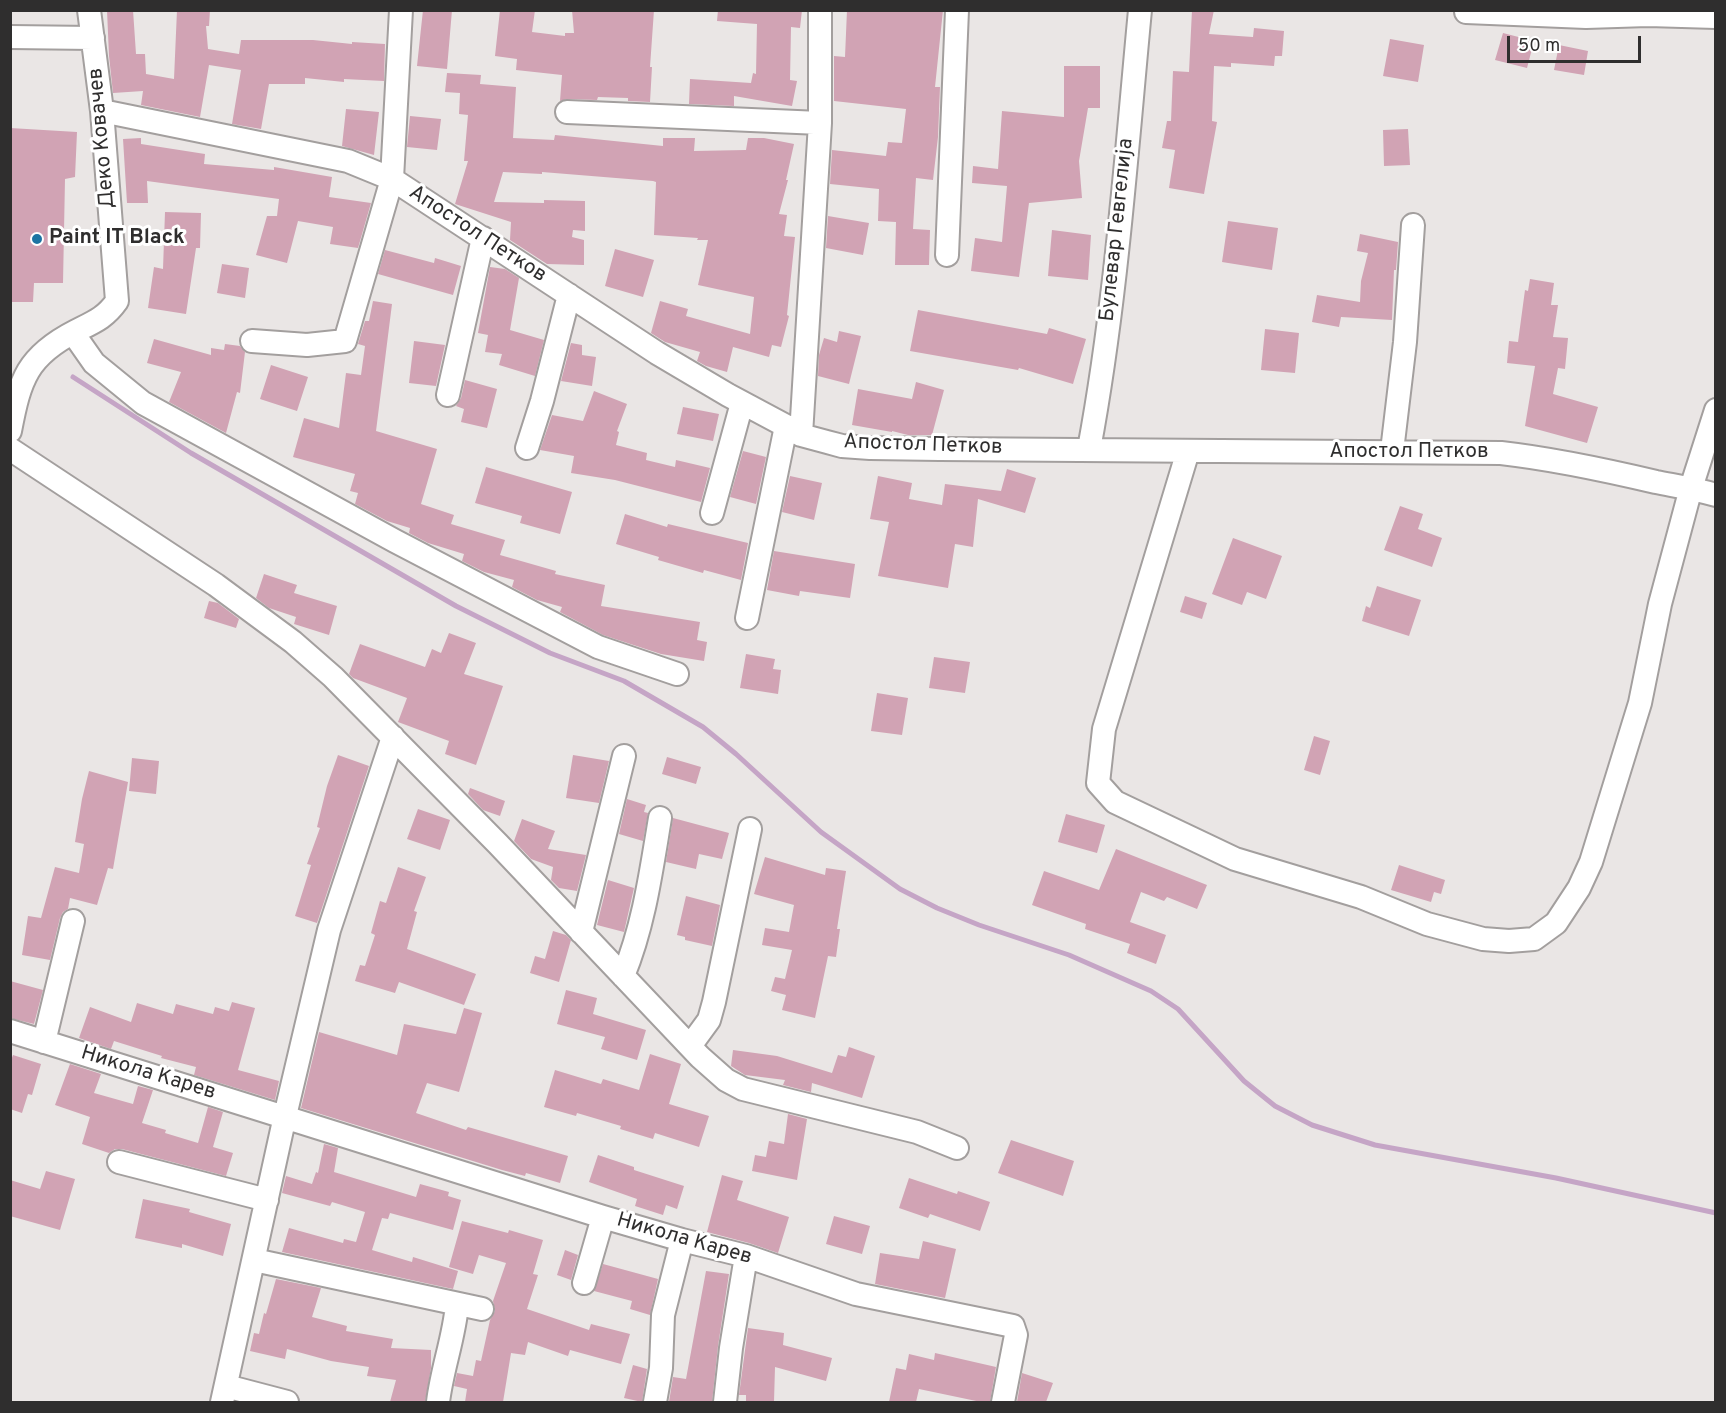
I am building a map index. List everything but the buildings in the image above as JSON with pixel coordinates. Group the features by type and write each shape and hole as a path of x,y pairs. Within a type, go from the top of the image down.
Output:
{"street":[{"name":"Деко Ковачев","path":"73,333 108,315 117,302 102,111 89,10"},
{"path":"252,340 307,345 345,341 392,179 401,10"},
{"path":"747,618 793,431 820,123 820,10"},
{"path":"946,255 957,10"},
{"name":"Булевар Гевгелија","path":"1089,449 1102,378 1111,309 1140,10"},
{"path":"1466,12 1586,18 1648,15 1716,17"},
{"path":"10,37 93,38"},
{"name":"Апостол Петков","path":"102,111 348,161 392,179 657,353 793,431 842,446 1501,453 1548,458 1716,495"},
{"path":"567,112 820,123"},
{"path":"1392,451 1404,342 1413,225"},
{"path":"448,395 483,238"},
{"path":"528,448 569,295"},
{"path":"10,431 14,392 28,370 46,349 73,333 94,363 143,403 405,546 598,647 677,674"},
{"path":"712,513 742,403"},
{"path":"1188,451 1104,729 1098,783 1115,802 1235,859 1361,897 1427,924 1483,939 1509,941 1534,939 1556,923 1579,888 1591,862 1640,703 1660,604 1691,488 1716,410"},
{"path":"10,449 154,542 293,642 333,677 700,1058 726,1080 743,1089 917,1132 957,1148"},
{"path":"287,1402 224,1394 285,1116 329,930 393,737"},
{"path":"581,932 624,756"},
{"path":"623,976 644,912 660,818"},
{"path":"690,1046 709,1020 714,1002 750,829"},
{"path":"44,1041 73,921"},
{"name":"Никола Карев","path":"10,1031 603,1217 746,1256 856,1294 1013,1326 1016,1335 1003,1402"},
{"path":"119,1162 267,1200"},
{"path":"584,1283 603,1217"},
{"path":"655,1402 661,1368 663,1315 682,1240"},
{"path":"725,1402 746,1256"},
{"path":"254,1260 482,1309"},
{"path":"438,1402 457,1305"}],"waterway":[{"path":"73,377 191,453 456,606 550,653 624,681 703,727 821,832 900,889 937,908 979,925 1069,955 1151,991 1178,1009 1244,1081 1275,1106 1312,1125 1375,1145 1556,1178 1716,1213"}],"place":[{"name":"Paint IT Black","path":"37,239"}]}
